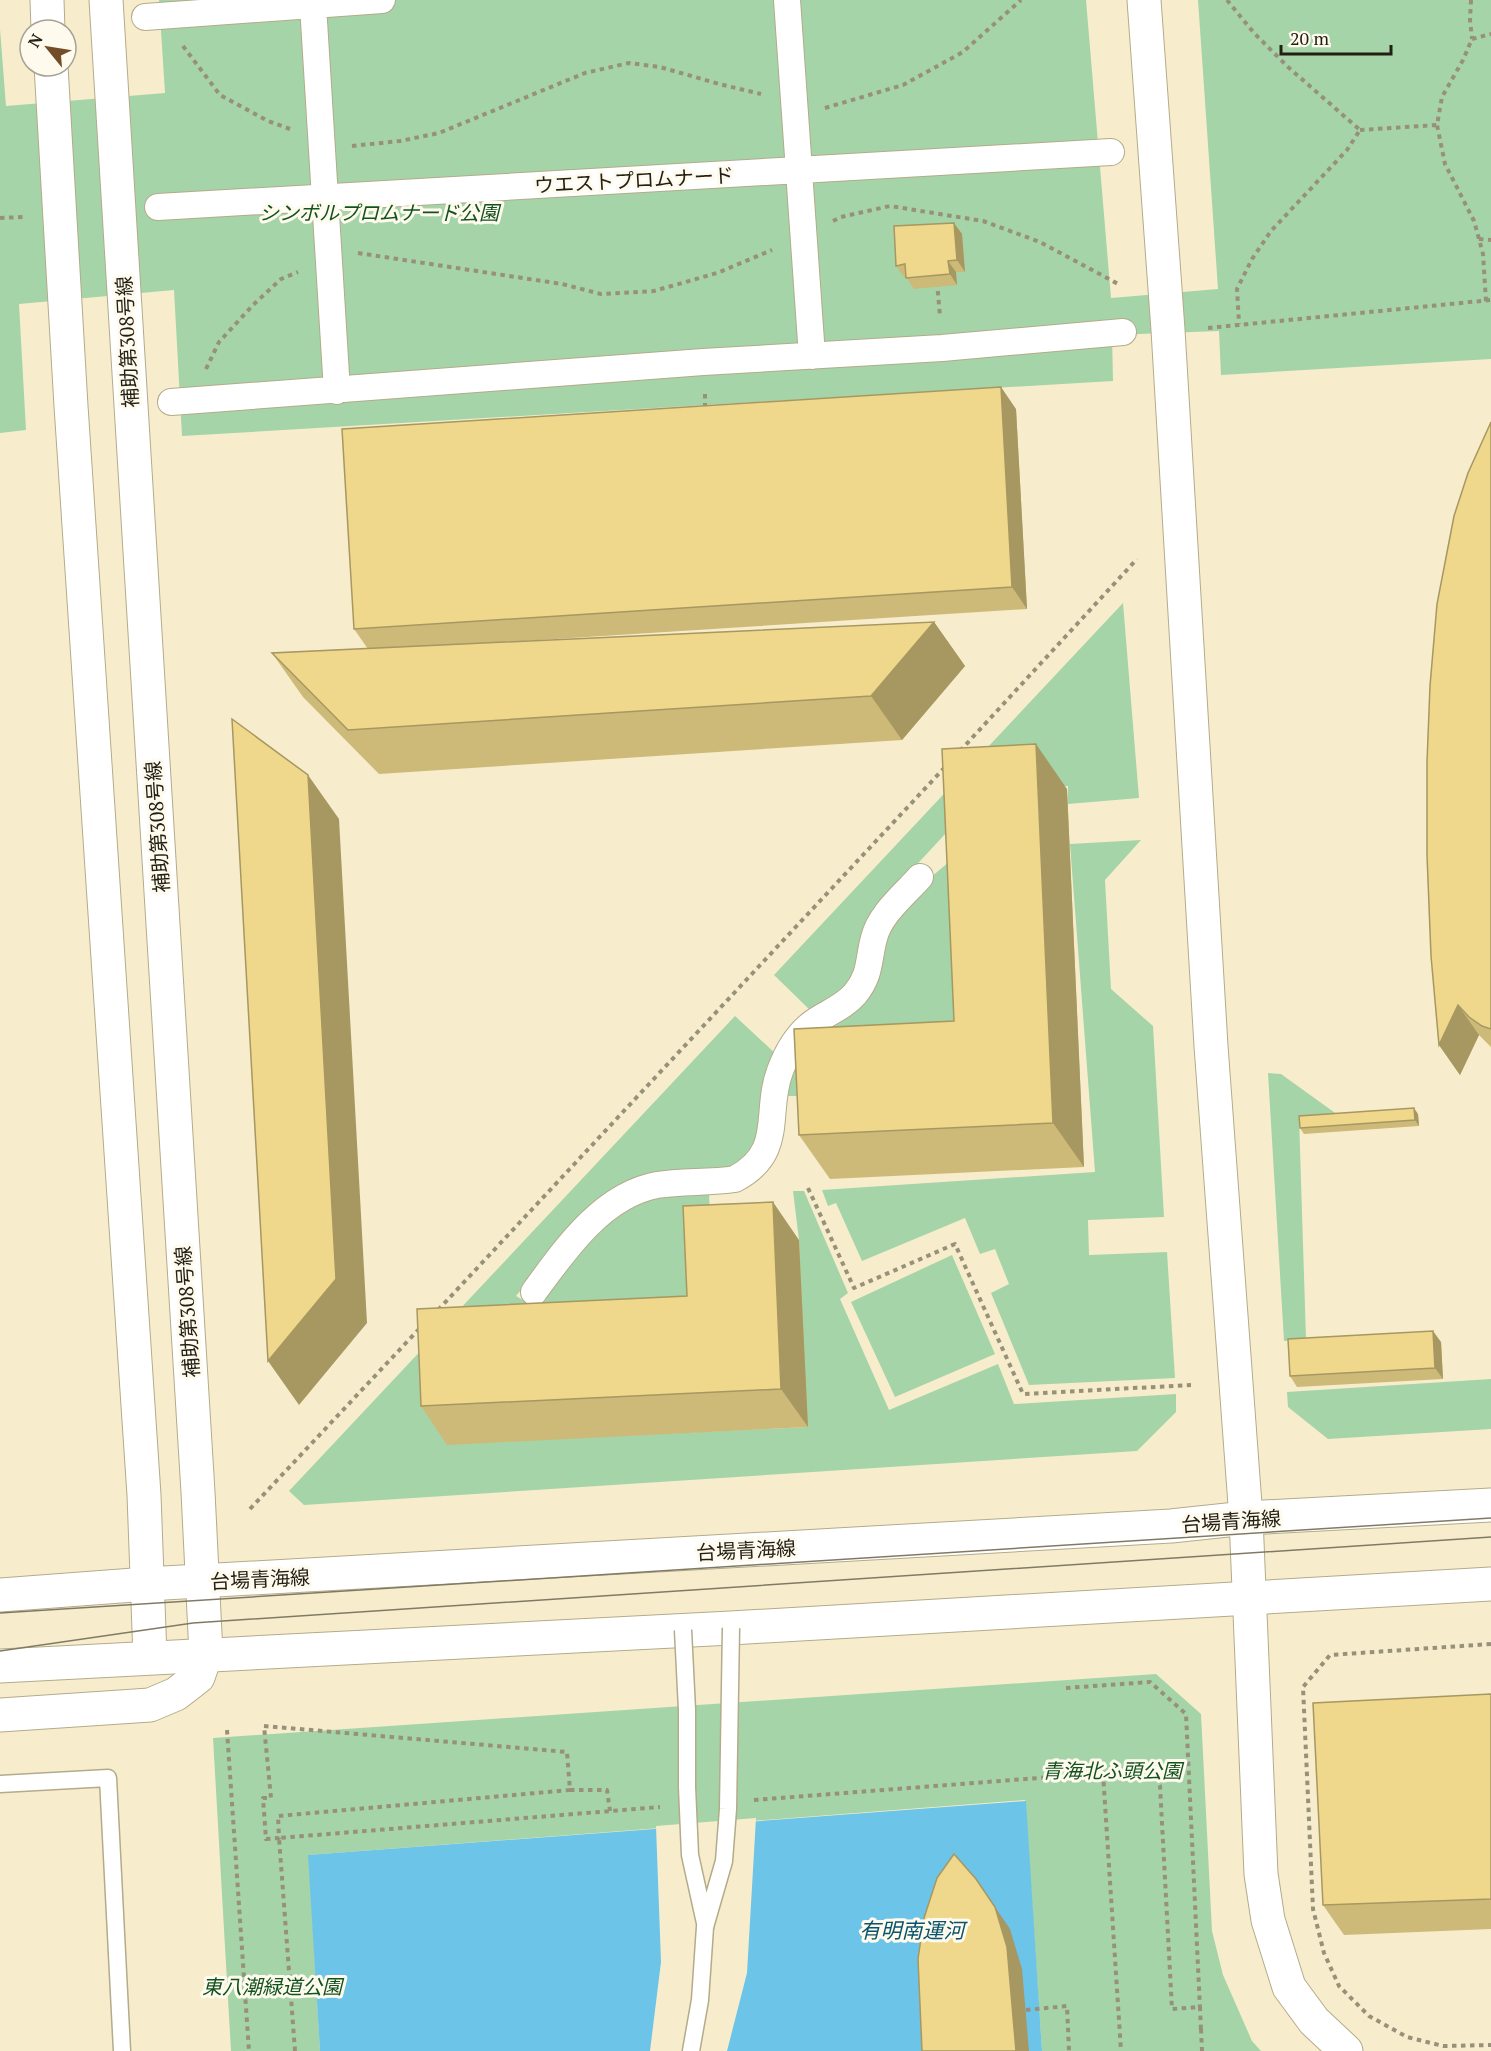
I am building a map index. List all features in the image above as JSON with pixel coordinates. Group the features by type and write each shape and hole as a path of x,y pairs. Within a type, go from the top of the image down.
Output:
{"street":[{"path":"47,0 48,18"},
{"name":"補助第308号線","path":"106,0 206,1654"},
{"path":"145,17 382,0"},
{"path":"787,0 812,356"},
{"path":"1144,0 1168,330 1211,1046 1246,1518 1261,1874 1268,1920 1289,1987 1314,2021 1347,2051"},
{"path":"313,5 337,391"},
{"path":"52,78 71,406 143,1471 150,1657"},
{"name":"ウエストプロムナード","path":"158,207 1110,152"},
{"path":"171,402 703,362 942,348 1124,332"},
{"path":"534,1292 586,1228 621,1199 654,1186 735,1179 747,1173 768,1145 779,1072 791,1048 801,1033 814,1022 828,1015 854,995 869,970 874,938 880,923 920,877"},
{"name":"台場青海線","path":"0,1595 147,1584 1491,1505"},
{"path":"0,1666 731,1628 1491,1584"},
{"path":"0,1715 150,1705 176,1694 198,1677 206,1654"}],"lane":[{"path":"691,2051 700,2000 705,1927 724,1861 728,1809 731,1628"},
{"path":"683,1630 690,1855 705,1927"},
{"path":"0,1784 108,1778 122,2051"}],"path":[{"path":"171,15 178,40 220,95 268,121 321,141 352,146 400,141 440,133 585,73 628,63 660,67 763,94 795,110 821,109 903,85 963,52 1021,0"},
{"path":"1227,0 1254,33 1288,67 1360,130 1437,124"},
{"path":"1208,328 1488,300 1484,254 1474,221 1445,164 1437,124 1442,97 1472,39 1471,0"},
{"path":"1472,39 1491,34"},
{"path":"1239,324 1237,289 1252,259 1271,231 1347,150 1360,130"},
{"path":"200,400 202,376 219,342 253,305 281,279 346,252 562,284 601,294 654,291 717,273 805,237 841,217 890,206 983,221 1040,242 1120,285"},
{"path":"0,218 23,217"},
{"path":"1479,239 1491,240"},
{"path":"433,1315 1137,559"},
{"path":"808,1188 854,1288 955,1244 1023,1394 1191,1385"},
{"path":"249,1509 425,1323"},
{"path":"1491,1644 1330,1656 1303,1687 1313,1909 1324,1953 1340,1986 1369,2016 1407,2037 1443,2046 1491,2045"},
{"path":"1066,1688 1150,1682 1186,1714 1202,2051"},
{"path":"570,1790 567,1752 264,1726 271,1797 263,1798 266,1839 279,1838 278,1816 570,1790 607,1790 610,1811"},
{"path":"227,1730 249,2051"},
{"path":"1103,1773 1121,2051"},
{"path":"1026,2010 1067,2006 1069,2051"}],"green space":[{"name":"シンボルプロムナード公園","path":"159,0 1086,0 1111,298 1218,289 1198,0 1491,0 1491,359 1221,375 1219,331 1112,335 1113,381 182,436 174,290 19,304 26,430 0,433 0,29 6,106 165,93"},
{"path":"1123,603 1139,798 1068,804 1068,786 971,791 947,832 909,873 844,990 813,1013 774,975"},
{"path":"1141,840 1105,880 1111,989 1153,1026 1164,1217 1088,1220 1089,1255 1167,1252 1175,1378 1029,1385 991,1293 1009,1284 995,1249 980,1254 965,1218 862,1261 836,1203 828,1206 822,1190 1095,1172 1070,844"},
{"path":"956,856 970,1066 826,1096 788,1096 790,1068 820,1031 849,1017 866,998 882,934 918,888"},
{"path":"735,1016 778,1056 771,1071 767,1093 766,1126 757,1148 748,1157 728,1167 665,1173 640,1181 609,1197 571,1230 516,1296 538,1309 578,1250 612,1217 631,1204 653,1195 676,1190 709,1192 714,1334 444,1347 447,1444 807,1427 799,1240 793,1191 804,1191 848,1293 840,1299 889,1410 998,1364 1014,1404 1176,1394 1176,1412 1137,1451 304,1505 289,1491"},
{"path":"1268,1073 1281,1074 1338,1115 1299,1117 1306,1339 1284,1341"},
{"path":"952,1255 995,1354 895,1397 851,1302"},
{"path":"1491,1379 1491,1429 1328,1439 1288,1407 1287,1392"},
{"name":"青海北ふ頭公園","path":"1156,1674 1201,1714 1212,1931 1223,1975 1252,2041 1261,2051 1042,2051 1025,1800 309,1855 320,2051 231,2051 213,1738"}],"water":[{"name":"有明南運河","path":"1026,1801 1042,2051 320,2051 308,1855"}],"pier":[{"path":"756,1818 747,1973 727,2051 650,2051 661,1962 656,1826"}],"building":[{"path":"954,223 957,260 948,261 950,274 906,278 905,264 896,266 894,226"},
{"path":"1001,387 1012,587 354,629 342,429"},
{"path":"1491,422 1491,1029 1469,1017 1458,1005 1439,1045 1431,956 1427,855 1430,686 1437,604 1454,516 1468,473"},
{"path":"934,622 871,696 348,730 272,653"},
{"path":"232,719 308,775 336,1279 268,1361"},
{"path":"1036,744 1053,1123 799,1135 794,1029 954,1021 942,749"},
{"path":"1414,1108 1415,1120 1300,1128 1299,1116"},
{"path":"773,1202 781,1389 421,1406 417,1309 687,1296 683,1206"},
{"path":"1433,1331 1435,1368 1290,1376 1288,1339"},
{"path":"1491,1694 1491,1899 1323,1905 1313,1703"},
{"path":"954,1854 976,1879 995,1907 1007,1947 1016,2051 922,2051 918,1959 924,1918 937,1878"}],"tram line":[{"path":"0,1613 1491,1518"},
{"path":"0,1651 193,1623 1491,1537"}],"park label":[{"name":"東八潮緑道公園","path":"272,1986"}]}
